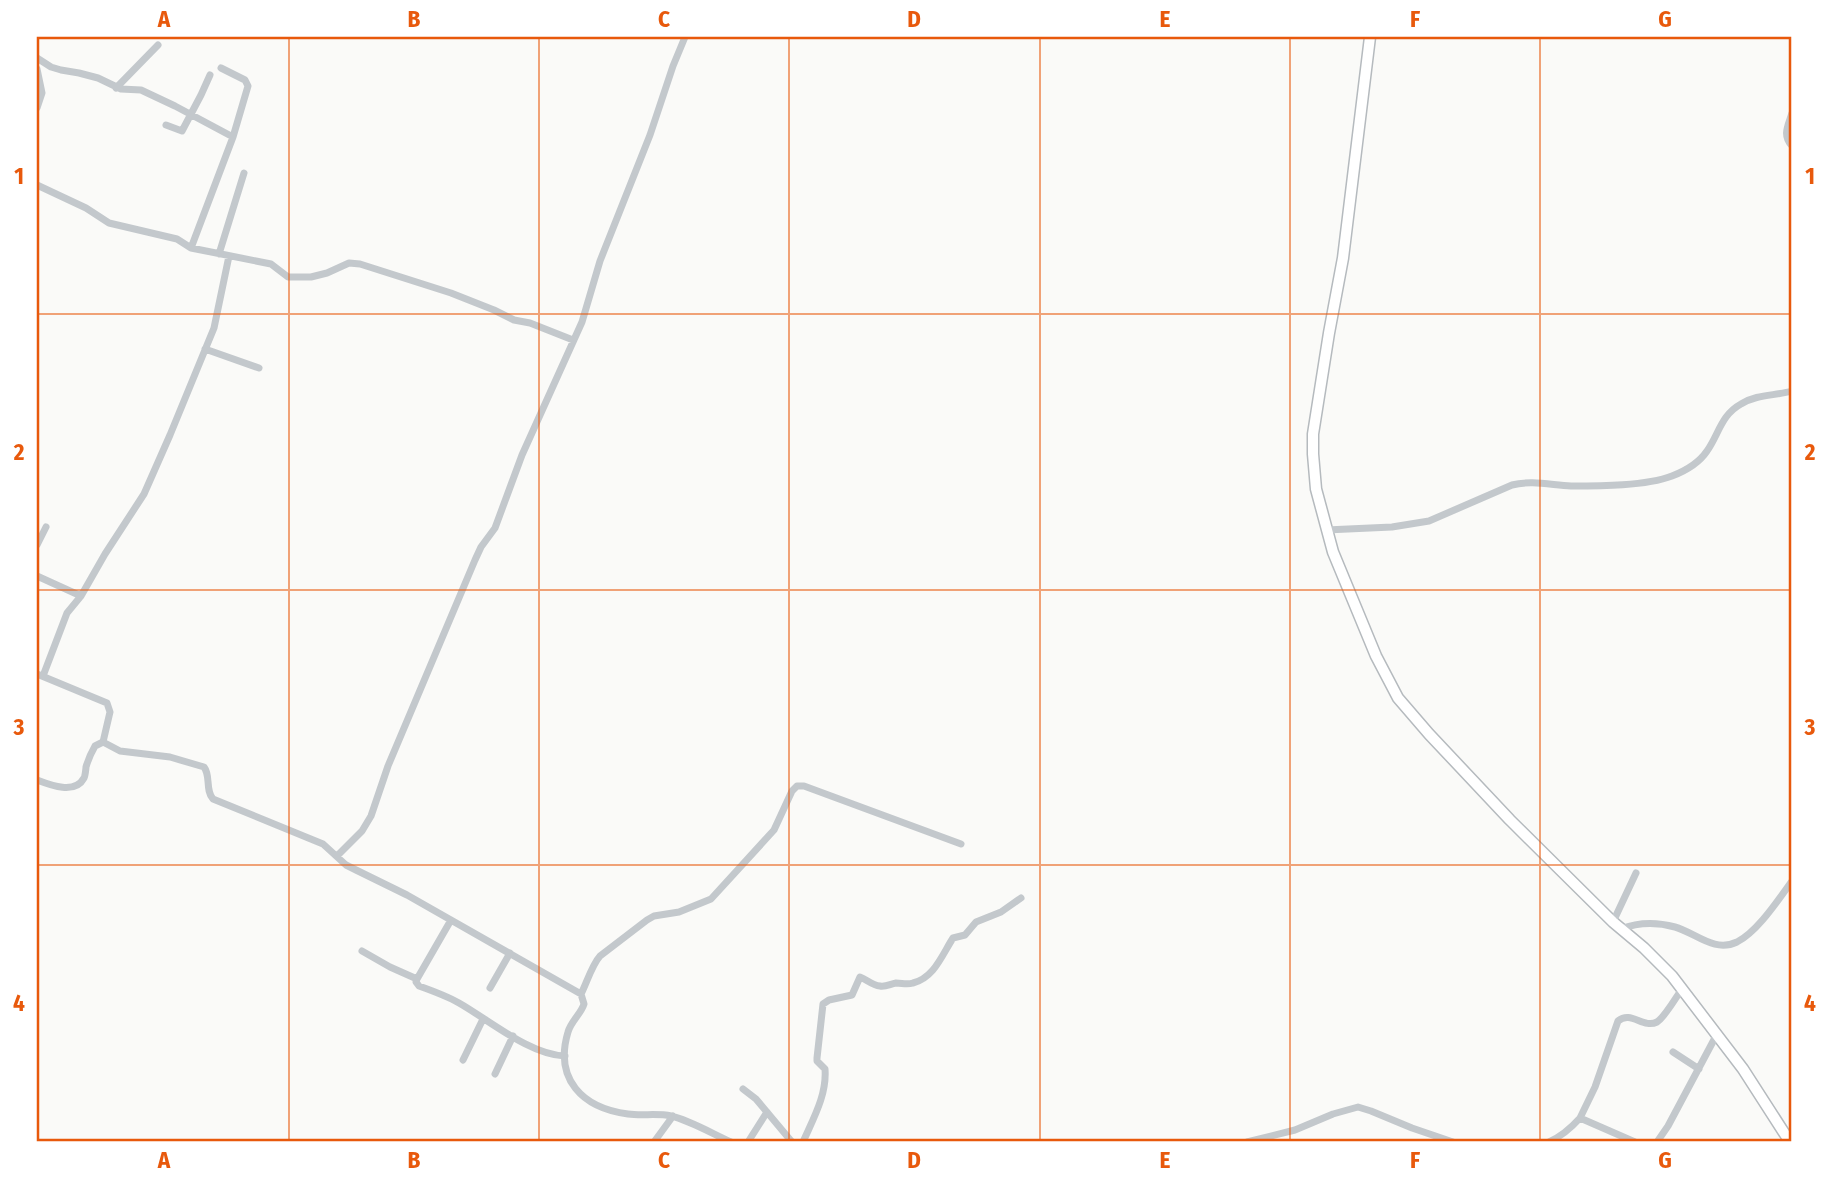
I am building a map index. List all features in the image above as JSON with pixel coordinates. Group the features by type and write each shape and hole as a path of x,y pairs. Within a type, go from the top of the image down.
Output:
{"main road":[{"path":"1370,37 1343,257 1314,434 1314,480 1326,530 1376,656 1398,698 1510,820 1617,926 1660,963 1717,1034 1790,1142"}],"street":[{"path":"337,856 362,831 371,816 388,766 475,559 495,528 522,455 582,322 600,261 685,37"},
{"path":"116,88 158,45"},
{"path":"37,58 51,67 98,78 116,88 141,90 233,137"},
{"path":"191,248 233,137 248,86 245,80 221,68"},
{"path":"37,69 41,93 37,108"},
{"path":"166,125 182,131 210,75"},
{"path":"1792,113 1786,134 1792,146"},
{"path":"219,254 244,173"},
{"path":"37,185 86,208 108,223 177,239 191,248 271,264 284,275 294,278 317,276 349,263 360,264 451,293 514,320 530,323 573,340"},
{"path":"103,743 110,712 107,704 40,675 67,613 81,596 144,494 205,349 219,308 229,256"},
{"path":"205,349 259,368"},
{"path":"1326,530 1392,527 1429,521 1521,483 1608,485 1671,476 1700,460 1723,419 1734,408 1751,398 1792,391"},
{"path":"37,545 46,527"},
{"path":"37,576 81,596"},
{"path":"37,780 61,787 71,787 79,783 84,778 94,746 103,743 120,751 170,757 204,767 213,799 314,840 356,870 407,895 581,994"},
{"path":"731,1142 673,1116 629,1114 601,1107 574,1088 566,1072 569,1028 584,1004 581,994 596,960 647,920 658,915 679,912 711,899 774,830 797,786 804,786 961,844"},
{"path":"1636,873 1617,926 1640,923 1663,925 1688,932 1710,944 1728,945 1747,934 1792,881"},
{"path":"1783,892 1792,896"},
{"path":"803,1142 817,1110 825,1082 825,1069 817,1061 823,1004 852,995 860,977 882,987 921,980 937,965 953,938 965,935 976,922 1001,912 1021,898"},
{"path":"451,920 417,979 419,986 453,999 537,1049 565,1056"},
{"path":"362,951 417,979"},
{"path":"490,988 510,953"},
{"path":"1549,1142 1569,1130 1580,1118 1595,1087 1618,1021 1627,1016 1648,1024 1657,1021 1682,989"},
{"path":"463,1059 484,1019"},
{"path":"1657,1142 1665,1132 1717,1034"},
{"path":"495,1074 513,1036"},
{"path":"1673,1052 1699,1069"},
{"path":"743,1089 756,1099 792,1142"},
{"path":"1247,1142 1295,1130 1358,1107 1452,1142"},
{"path":"748,1142 767,1112"},
{"path":"654,1142 673,1116"},
{"path":"1580,1118 1635,1142"}]}
